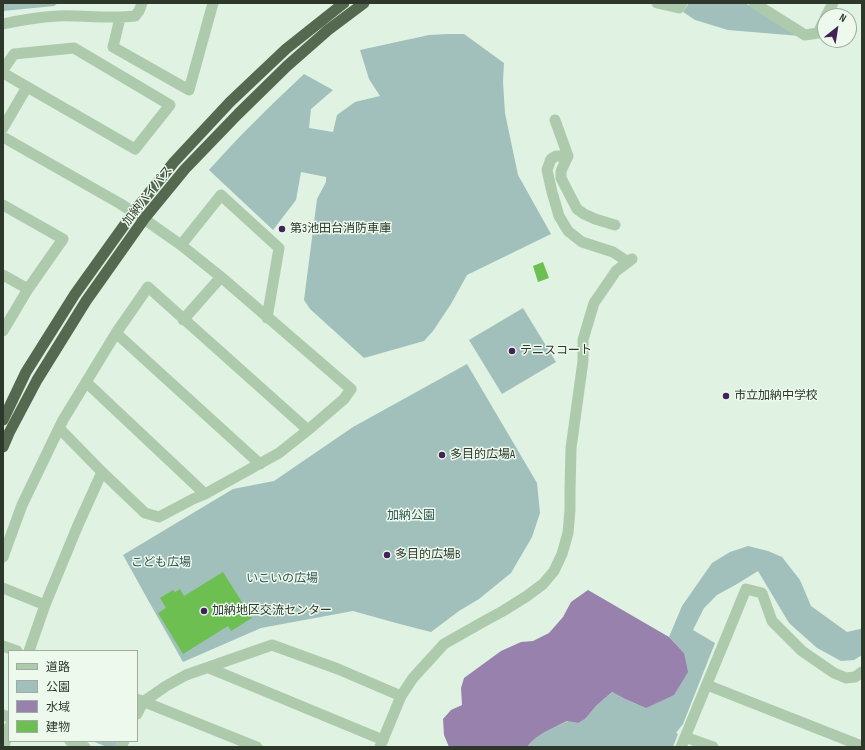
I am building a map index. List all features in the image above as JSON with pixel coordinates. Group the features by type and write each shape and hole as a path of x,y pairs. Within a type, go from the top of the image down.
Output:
{"highway":[{"name":"加納バイパス","path":"3,420 26,372 75,294 133,213 174,162 230,102 286,49 344,3"},
{"name":"加納バイパス","path":"3,447 37,380 86,301 144,219 185,169 238,114 293,61 328,30 364,3"}],"street":[{"path":"3,24 21,20 57,16 120,18 135,16 142,3"},
{"path":"120,18 113,47 189,90 213,3"},
{"path":"657,3 679,8 682,3"},
{"path":"754,3 805,35 817,32"},
{"path":"74,48 170,105 135,150 3,72 14,54 74,48"},
{"path":"3,128 27,87"},
{"path":"555,120 568,156 561,171 561,178 577,209 595,219 616,225"},
{"path":"3,137 119,203 181,245 221,277 351,389 344,398 308,430 279,452 205,494 159,517 145,513 59,428"},
{"path":"209,668 382,743 402,696 413,678 444,644 480,623 503,612 527,596 543,584 554,570 562,554 568,533 571,448 583,361 583,340 594,303 616,271 630,261 613,252 582,242 568,231 559,216 547,170 551,159 556,156 561,156 565,161"},
{"path":"181,245 221,195 279,248 268,318"},
{"path":"3,205 63,239 28,289 3,331"},
{"path":"3,274 28,289"},
{"path":"183,320 221,277"},
{"path":"3,557 22,506 59,428 116,333 148,287 183,320 308,430"},
{"path":"116,333 260,464"},
{"path":"86,382 205,494"},
{"path":"29,650 44,605 102,472"},
{"path":"3,588 44,605"},
{"path":"713,747 683,742 746,590 762,593 772,621 802,651 834,673 846,678 855,677 862,672"},
{"path":"140,700 186,675 272,645 338,669 402,696"},
{"path":"3,646 14,650"},
{"path":"707,685 862,746"},
{"path":"140,700 257,747"},
{"path":"4,747 8,731"},
{"path":"72,742 85,747"}],"green space":[{"path":"3,3 58,3 54,6 3,11"},
{"path":"689,3 745,3 800,36 728,30 695,20 683,12"},
{"path":"464,34 504,63 503,82 505,113 518,175 551,234 467,275 451,304 433,331 424,341 364,358 310,309 304,300 317,199 326,182 326,177 301,172 296,200 273,230 209,170 255,121 304,74 333,90 311,109 309,128 333,132 337,115 355,102 380,96 369,79 360,50 429,35"},
{"name":"テニスコート","path":"523,308 556,362 502,394 469,340"},
{"name":"加納公園","path":"467,364 537,483 540,513 532,537 511,573 479,599 459,611 431,632 353,611 261,628 183,662 123,555 233,489 274,481 353,427"},
{"path":"748,546 768,551 782,557 800,580 811,606 847,632 862,628 862,655 854,660 841,661 817,648 789,623 758,571 717,595 704,608 693,630 715,643 683,724 676,733 678,734 673,747 527,747 535,738 551,729 568,721 578,723 585,719 597,705 612,692 646,708 684,653 669,637 682,606 712,563 730,552"},
{"path":"94,742 118,742 115,747 107,747"}],"water":[{"path":"588,590 669,637 684,653 688,672 674,695 646,708 612,692 597,705 585,719 578,723 567,721 535,738 527,747 449,747 444,735 443,719 451,710 462,705 461,688 464,678 501,651 521,642 533,641 549,633 563,617 571,602"}],"building":[{"path":"543,262 549,278 538,282 533,266"},
{"name":"加納地区交流センター","path":"223,572 252,618 231,631 228,626 183,654 158,613 166,608 160,598 173,590 175,592 180,589 184,596"}],"place":[{"name":"第3池田台消防車庫","path":"282,229"},
{"name":"テニスコート","path":"512,351"},
{"name":"市立加納中学校","path":"726,396"},
{"name":"多目的広場A","path":"442,455"},
{"name":"多目的広場B","path":"387,555"},
{"name":"加納地区交流センター","path":"204,611"}],"park label":[{"name":"こども広場","path":"161,563"},
{"name":"いこいの広場","path":"282,579"}]}
